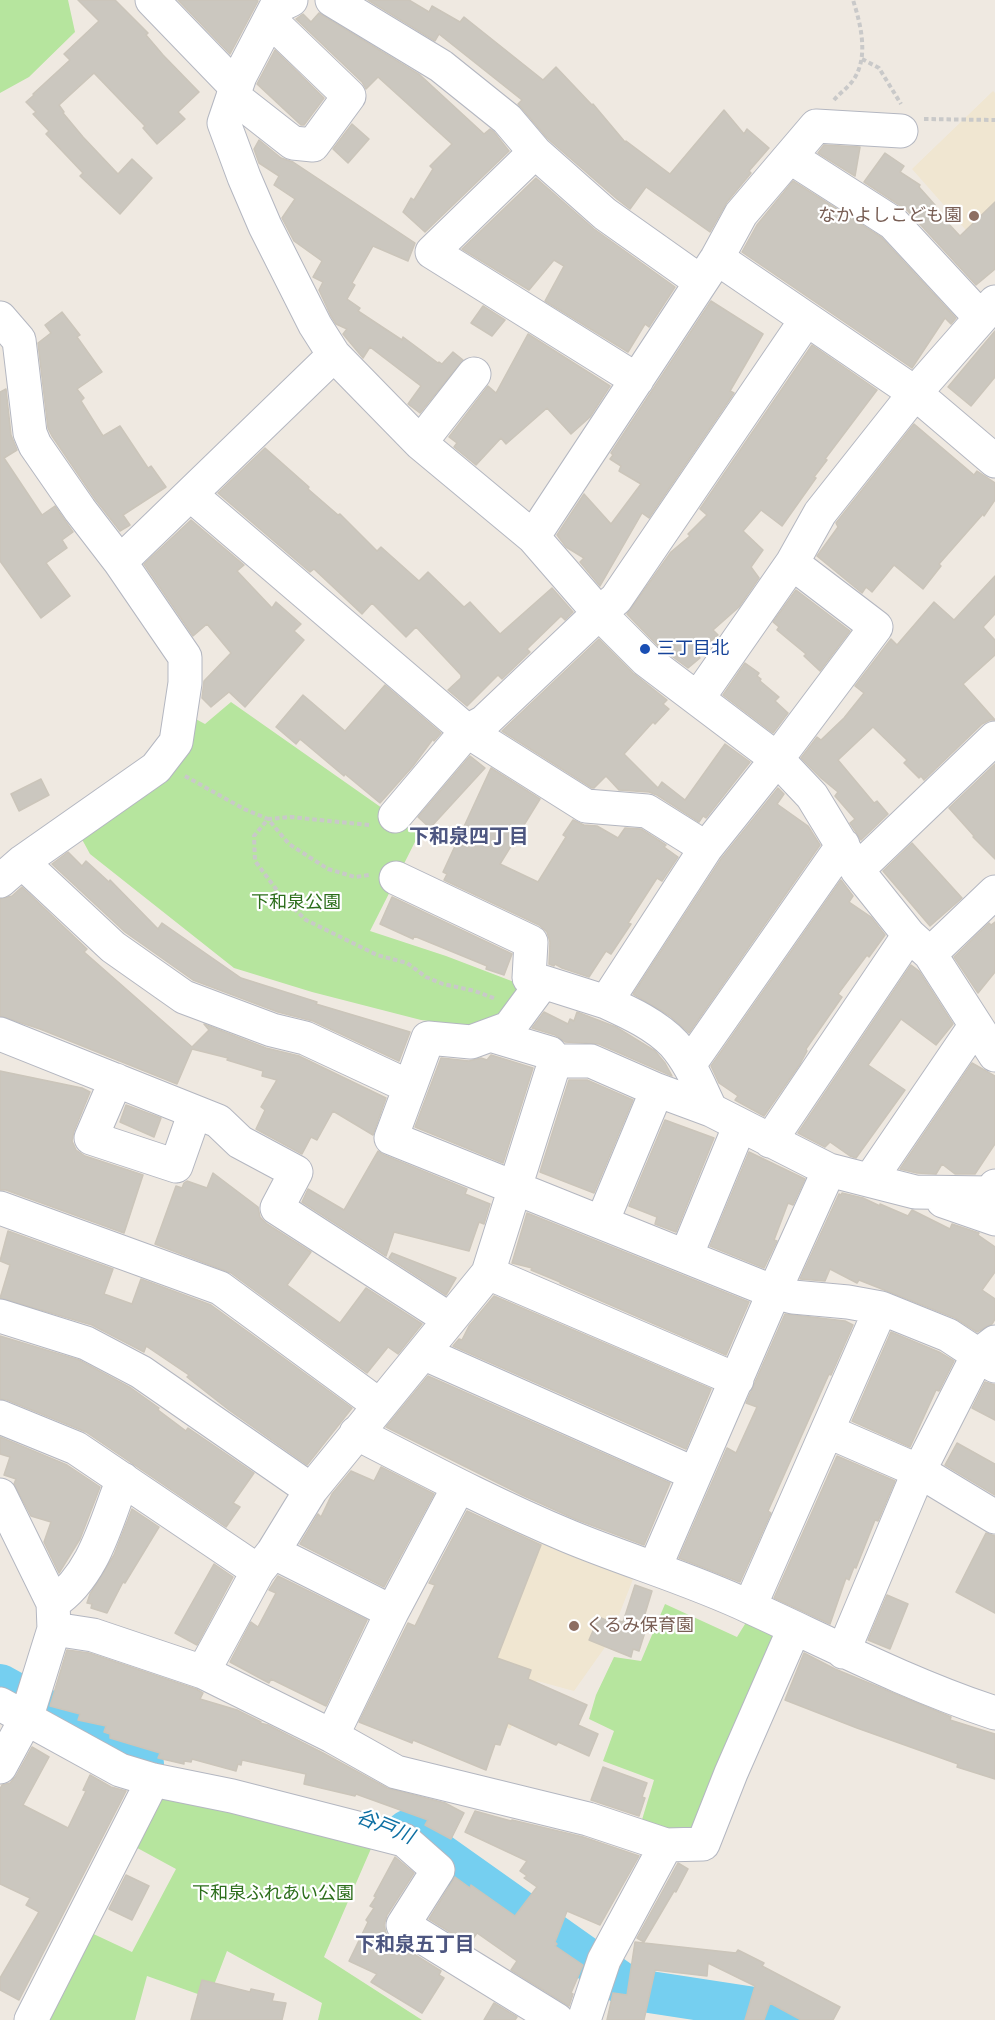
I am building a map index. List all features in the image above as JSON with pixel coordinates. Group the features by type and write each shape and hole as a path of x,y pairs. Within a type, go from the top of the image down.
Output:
{"street":[{"path":"152,0 234,91 293,143 313,145 349,96 277,7 234,91 224,123 265,226 315,325 334,355 420,443 533,537 599,613 646,660 777,759 812,796 850,857 919,945 989,1045 870,1180"},
{"path":"332,0 441,66 507,119 536,152 605,214 806,320 915,393 995,461"},
{"path":"533,537 709,270 741,214 816,126 908,120"},
{"path":"536,152 432,252 637,380"},
{"path":"698,698 792,563 820,513 915,393 988,310 893,223 790,157"},
{"path":"0,318 19,340 11,376 34,445 120,562 185,657 185,683 176,742 156,768 11,872 184,997 272,1030 305,1038 410,1087"},
{"path":"395,816 467,731 484,722 616,599 806,320"},
{"path":"120,562 334,355"},
{"path":"420,443 474,374"},
{"path":"191,495 467,731 586,806 647,811 706,848"},
{"path":"606,1002 706,848 777,759 876,627 792,563"},
{"path":"689,1065 850,857 995,738"},
{"path":"396,878 531,942 529,978 606,1002 638,1016 674,1044 689,1065 711,1110"},
{"path":"770,1140 919,945 995,892"},
{"path":"543,982 509,1028 471,1042 428,1038 391,1138 774,1292 793,1297 848,1302 881,1308 989,1354 919,1471 843,1652"},
{"path":"0,1034 218,1121 240,1142 296,1172 276,1208 449,1319"},
{"path":"203,1672 265,1561 311,1490 488,1273 555,1061 550,1053 490,1035"},
{"path":"555,1061 591,1061 657,1090 711,1110 829,1170 915,1192 995,1219"},
{"path":"116,1080 91,1138 176,1166 195,1112"},
{"path":"602,1222 657,1090"},
{"path":"686,1256 740,1125"},
{"path":"655,1567 829,1170"},
{"path":"915,1192 990,1193 995,1186"},
{"path":"0,1208 220,1288 379,1405"},
{"path":"488,1273 737,1380"},
{"path":"750,1606 881,1308"},
{"path":"0,1316 86,1343 141,1372 311,1490"},
{"path":"423,1353 695,1474"},
{"path":"0,1417 76,1448 123,1479 265,1561 392,1612"},
{"path":"827,1431 919,1471 995,1517"},
{"path":"356,1433 459,1486 568,1536 655,1567 750,1606 843,1652 995,1713"},
{"path":"0,1767 54,1616 88,1567 123,1479"},
{"path":"332,1736 392,1612 459,1486"},
{"path":"0,1495 54,1616 93,1635 203,1672 332,1736 396,1772 588,1819 666,1845 703,1844 731,1773 794,1629"},
{"path":"22,1708 120,1770 153,1780 232,1796 404,1840 438,1870 402,1925 556,2020"},
{"path":"31,2020 153,1780"},
{"path":"584,2020 602,1968 666,1845"}],"path":[{"path":"816,126 815,120 852,81 862,59 861,22 853,0"},
{"path":"862,59 879,68 908,120 995,120"},
{"path":"156,768 188,777 243,809 268,819 291,817 368,825 395,816"},
{"path":"268,819 289,844 328,869 355,877 378,874 396,878"},
{"path":"268,819 254,836 255,861 282,897 306,920 377,955 407,963 426,977 443,984 475,991 522,1010"}],"shaded area":[{"name":"なかよしこども園","path":"993,91 995,93 995,263 912,169"},
{"path":"501,1516 637,1569 608,1643 574,1691 537,1681 510,1729 433,1691 476,1571"}],"green space":[{"path":"0,0 68,0 75,32 29,77 0,93"},
{"name":"下和泉公園","path":"231,702 419,834 370,931 446,956 522,985 496,1029 421,1020 312,992 234,968 90,854 78,832 190,716 205,724"},
{"path":"665,1604 737,1637 750,1616 787,1632 700,1830 686,1835 641,1823 654,1780 603,1761 614,1731 589,1719 596,1695 614,1657 641,1661"},
{"name":"下和泉ふれあい公園","path":"157,1793 373,1844 324,1957 422,2020 318,2020 322,2003 227,1951 209,1998 147,1976 135,2020 40,2020 85,1930 132,1952 176,1869 130,1844"}],"building":[{"path":"78,0 115,0 148,33 146,35 163,55 199,92 178,112 185,119 157,144 143,128 145,126 94,73 59,105 83,137 118,174 132,159 152,178 120,214 80,176 83,173 46,134 49,131 33,114 36,112 26,102 70,60 64,54 99,21"},
{"path":"178,0 257,0 258,1 230,54"},
{"path":"368,0 409,0 429,12 432,6 460,22 464,17 543,80 556,67 593,104 625,142 670,174 724,110 744,134 747,129 769,148 727,202 710,232 646,187 630,209 547,138 518,104 522,100 439,34 435,41"},
{"path":"319,13 420,75 484,134 490,129 494,132 509,151 425,232 403,212 411,198 414,200 433,169 430,166 452,144 378,77 366,89 362,82 296,19 303,14 311,22"},
{"path":"275,50 324,98 304,125 301,125 257,84"},
{"path":"352,124 369,139 348,163 333,149"},
{"path":"259,140 281,158 293,162 415,243 408,261 373,246 352,283 355,285 347,299 360,308 358,311 402,340 403,337 438,363 442,364 453,352 463,360 420,413 408,404 421,386 370,347 363,358 343,334 347,329 336,324 331,316 319,290 323,282 313,277 322,261 294,241 282,218 295,199 274,185 279,176 259,163 254,149"},
{"path":"824,145 860,147 855,176 818,153"},
{"path":"885,153 904,166 900,172 920,185 919,187 935,205 933,207 960,236 995,202 995,269 976,285 907,210 864,182"},
{"path":"536,178 594,229 675,287 649,327 645,324 628,352 545,301 564,266 554,260 529,290 462,249"},
{"path":"793,181 881,237 956,318 951,324 945,318 912,368 742,252 757,225"},
{"path":"711,301 763,334 730,391 734,393 649,518 642,513 600,586 580,562 584,558 566,547 557,535 584,494 611,524 641,484 619,471 621,466 610,459 613,455 611,453"},
{"path":"483,306 505,320 492,336 471,323"},
{"path":"62,312 80,335 77,337 102,372 77,389 84,398 81,401 103,436 120,426 148,468 151,466 166,487 123,515 130,525 120,531 95,499 48,428 38,343 51,333 45,325"},
{"path":"995,331 995,377 971,406 948,387"},
{"path":"528,334 610,386 590,417 571,434 547,408 506,444 501,438 476,465 454,447 457,443 449,437 488,386 496,393"},
{"path":"812,345 877,390 825,459 827,460 814,477 816,478 782,526 761,510 743,531 763,550 751,567 759,578 739,607 713,630 718,635 696,654 700,658 688,668 658,646 627,614 671,552 690,536 688,534 707,515 700,509"},
{"path":"6,389 11,435 17,450 4,458 42,515 55,506 73,532 62,540 67,548 46,563 70,596 41,618 0,561 0,392"},
{"path":"914,424 974,475 977,471 995,483 995,500 984,516 983,514 939,564 941,566 923,589 894,565 872,592 866,587 862,593 817,556 838,527 836,523"},
{"path":"265,448 309,487 308,489 338,515 340,514 377,551 381,547 419,581 428,572 464,607 470,602 500,634 552,588 573,612 565,620 561,616 527,649 530,652 502,679 498,675 467,706 448,690 461,678 461,675 416,627 406,637 372,603 362,614 314,569 310,572 218,493"},
{"path":"191,520 244,565 237,571 272,608 276,602 301,624 294,631 304,640 245,707 229,692 211,707 202,698 204,681 231,653 207,624 193,636 144,564"},
{"path":"995,576 995,614 983,627 995,640 995,655 963,684 995,720 982,724 924,780 904,763 907,760 873,727 838,760 874,803 877,801 888,814 861,840 850,823 855,819 835,796 838,792 801,758 817,737 821,740 844,718 864,693 855,686 891,639 897,645 934,602 954,620"},
{"path":"796,590 850,631 820,671 804,656 806,654 777,630 779,627 773,622"},
{"path":"599,639 633,673 667,700 663,704 669,709 655,724 653,722 624,754 658,788 662,782 685,800 725,744 750,762 706,818 703,816 699,822 649,792 619,790 606,776 592,788 502,731"},
{"path":"745,663 759,673 757,676 761,679 760,681 779,697 775,701 788,713 773,733 723,695"},
{"path":"385,685 441,733 434,741 433,739 413,766 380,803 300,739 296,744 276,727 303,695 345,731"},
{"path":"470,756 485,768 430,828 418,817"},
{"path":"995,764 995,859 949,808"},
{"path":"491,768 540,799 500,864 538,882 566,837 563,835 573,820 584,825 597,826 618,838 625,828 641,829 666,845 664,847 678,857 662,881 657,878 611,954 606,951 589,977 555,964 554,966 549,964 550,942 547,932 539,925 444,880 447,874 443,872"},
{"path":"41,779 49,795 19,811 11,794"},
{"path":"778,788 784,794 777,804 808,826 820,845 689,1033 670,1016 633,994 721,859"},
{"path":"912,843 962,898 930,926 883,871"},
{"path":"68,852 82,866 86,861 109,882 110,880 158,929 162,923 241,978 317,1002 316,1004 410,1032 399,1061 313,1021 278,1012 193,980 125,932 52,864"},
{"path":"841,880 853,896 849,902 871,917 885,935 838,994 842,997 764,1116 735,1100 738,1096 719,1083 711,1066"},
{"path":"22,887 87,949 84,952 192,1047 209,1030 204,1024 266,1048 299,1056 386,1098 373,1135 333,1111 317,1140 311,1137 302,1154 256,1129 265,1110 261,1107 277,1080 262,1076 263,1071 227,1060 228,1058 192,1049 177,1084 40,1029 0,1016 0,899 12,896"},
{"path":"392,897 512,954 504,975 486,969 487,966 414,936 413,939 380,924"},
{"path":"995,922 995,972 978,993 954,957 989,923 991,925"},
{"path":"911,965 919,971 953,1024 936,1045 901,1019 868,1065 905,1090 856,1158 830,1142 825,1147 798,1133"},
{"path":"544,1012 568,1024 570,1019 574,1021 577,1012 616,1027 655,1051 672,1076 599,1044 565,1042 555,1035 532,1028"},
{"path":"491,1055 533,1068 503,1163 415,1127 441,1058 487,1060"},
{"path":"972,1063 995,1076 995,1144 975,1174 955,1174 942,1164 936,1174 900,1169"},
{"path":"0,1071 82,1088 90,1092 74,1131 72,1141 76,1150 85,1156 143,1175 124,1233 6,1190 0,1190"},
{"path":"569,1080 587,1080 633,1100 594,1193 540,1172"},
{"path":"126,1105 161,1118 154,1137 120,1122"},
{"path":"665,1120 714,1138 676,1232 655,1224 657,1217 629,1206"},
{"path":"378,1151 467,1189 465,1194 490,1204 484,1224 479,1222 469,1251 394,1232 386,1256 302,1202 308,1189 344,1210"},
{"path":"749,1152 805,1179 793,1205 788,1203 774,1240 777,1241 764,1268 710,1246"},
{"path":"213,1173 258,1207 260,1217 267,1224 311,1252 287,1285 340,1323 366,1288 422,1324 398,1354 388,1347 367,1373 231,1273 155,1244 176,1186 182,1188 187,1181 207,1188"},
{"path":"839,1194 863,1198 908,1216 912,1210 950,1229 952,1224 979,1233 978,1235 995,1247 995,1272 982,1290 995,1299 995,1319 992,1324 977,1332 955,1318 859,1280 857,1283 830,1269 825,1281 800,1279"},
{"path":"527,1213 749,1302 726,1355 531,1270 532,1268 512,1263"},
{"path":"8,1231 113,1269 104,1294 132,1304 141,1279 211,1305 352,1408 307,1465 229,1410 187,1377 189,1375 146,1346 144,1352 92,1325 0,1298 10,1265 0,1261"},
{"path":"392,1253 456,1278 446,1295 389,1258"},
{"path":"494,1296 711,1389 686,1449 453,1346 459,1339 462,1340 469,1326"},
{"path":"785,1314 845,1321 853,1325 768,1511 771,1513 740,1582 679,1558 727,1448 736,1453 757,1407 746,1403"},
{"path":"891,1332 939,1352 954,1361 939,1391 936,1390 910,1447 852,1421"},
{"path":"0,1336 79,1360 131,1388 186,1431 188,1428 254,1473 233,1503 240,1507 226,1527 86,1432 0,1399"},
{"path":"428,1376 670,1483 644,1545 575,1519 522,1495 386,1427"},
{"path":"985,1382 995,1385 995,1420 972,1408"},
{"path":"0,1437 67,1465 100,1487 80,1539 59,1573 44,1542 51,1522 31,1516 14,1484 16,1479 4,1475 10,1457 0,1454"},
{"path":"957,1443 995,1464 995,1495 945,1465"},
{"path":"837,1456 895,1481 878,1521 875,1520 856,1568 854,1567 849,1580 846,1578 830,1624 774,1598"},
{"path":"381,1467 434,1494 384,1587 300,1544 318,1514 321,1517 332,1494 351,1471 374,1481"},
{"path":"132,1509 159,1527 125,1583 123,1582 107,1613 91,1608 92,1604 87,1603 90,1594 114,1555"},
{"path":"467,1511 541,1545 497,1658 531,1670 528,1679 587,1705 578,1725 598,1734 589,1756 558,1742 556,1745 508,1723 500,1745 495,1744 486,1770 413,1740 412,1743 359,1722 408,1623 415,1626 435,1585 429,1583"},
{"path":"986,1533 995,1536 995,1613 956,1592"},
{"path":"214,1564 233,1577 197,1645 175,1633"},
{"path":"278,1576 367,1620 326,1706 271,1679 269,1683 230,1662 251,1622 258,1627 276,1593 269,1590"},
{"path":"635,1585 652,1591 641,1627 646,1629 639,1651 633,1649 631,1657 589,1640 599,1617 617,1625 619,1621 623,1622"},
{"path":"887,1595 908,1604 890,1649 868,1640"},
{"path":"67,1650 89,1653 196,1689 203,1693 200,1699 237,1710 387,1788 445,1803 464,1813 451,1839 425,1825 428,1820 356,1794 355,1796 304,1784 306,1774 242,1760 236,1771 192,1759 191,1762 184,1761 184,1764 158,1758 160,1753 110,1738 110,1734 104,1732 106,1726 78,1720 80,1714 50,1706"},
{"path":"804,1653 835,1669 951,1717 950,1720 995,1734 995,1779 957,1767 958,1764 785,1700"},
{"path":"32,1747 49,1757 23,1805 68,1828 86,1791 83,1790 90,1775 111,1787 126,1791 19,2000 0,1990 0,1978 39,1912 26,1905 30,1898 0,1884 0,1789 2,1785 10,1783 16,1776"},
{"path":"603,1767 647,1783 639,1816 591,1800"},
{"path":"475,1811 583,1837 639,1856 600,1925 567,1911 555,1946 583,1965 571,1993 573,1994 569,2006 511,1970 517,1961 477,1933 472,1940 463,1934 461,1939 429,1919 455,1877 470,1888 471,1885 515,1916 537,1887 524,1878 527,1876 520,1871 527,1861 465,1832"},
{"path":"395,1857 414,1873 387,1915 384,1925 386,1933 393,1941 441,1971 439,1975 444,1978 422,2013 371,1982 377,1974 349,1961 368,1922 366,1920 374,1908 370,1906 376,1897 374,1896"},
{"path":"678,1863 688,1869 644,1942 637,1938"},
{"path":"126,1875 149,1886 132,1920 109,1909"},
{"path":"635,1942 736,1953 738,1950 764,1963 762,1966 840,2007 833,2020 801,2020 770,2003 764,2020 745,2020 755,1986 708,1963 707,1976 655,1970 644,2020 607,2020 613,1993 627,1995"},
{"path":"202,1980 250,1992 251,1989 274,1994 272,2001 286,2003 282,2020 191,2020"},
{"path":"494,2003 517,2017 515,2020 484,2020"}],"waterway":[{"name":"谷戸川","path":"0,1685 143,1764"},
{"name":"谷戸川","path":"407,1831 630,1989 754,2008 782,2020"}],"place":[{"name":"なかよしこども園","path":"974,216"},
{"name":"三丁目北","path":"645,649"},
{"name":"くるみ保育園","path":"574,1626"}],"district":[{"name":"下和泉四丁目","path":"469,837"},
{"name":"下和泉五丁目","path":"415,1945"}]}
